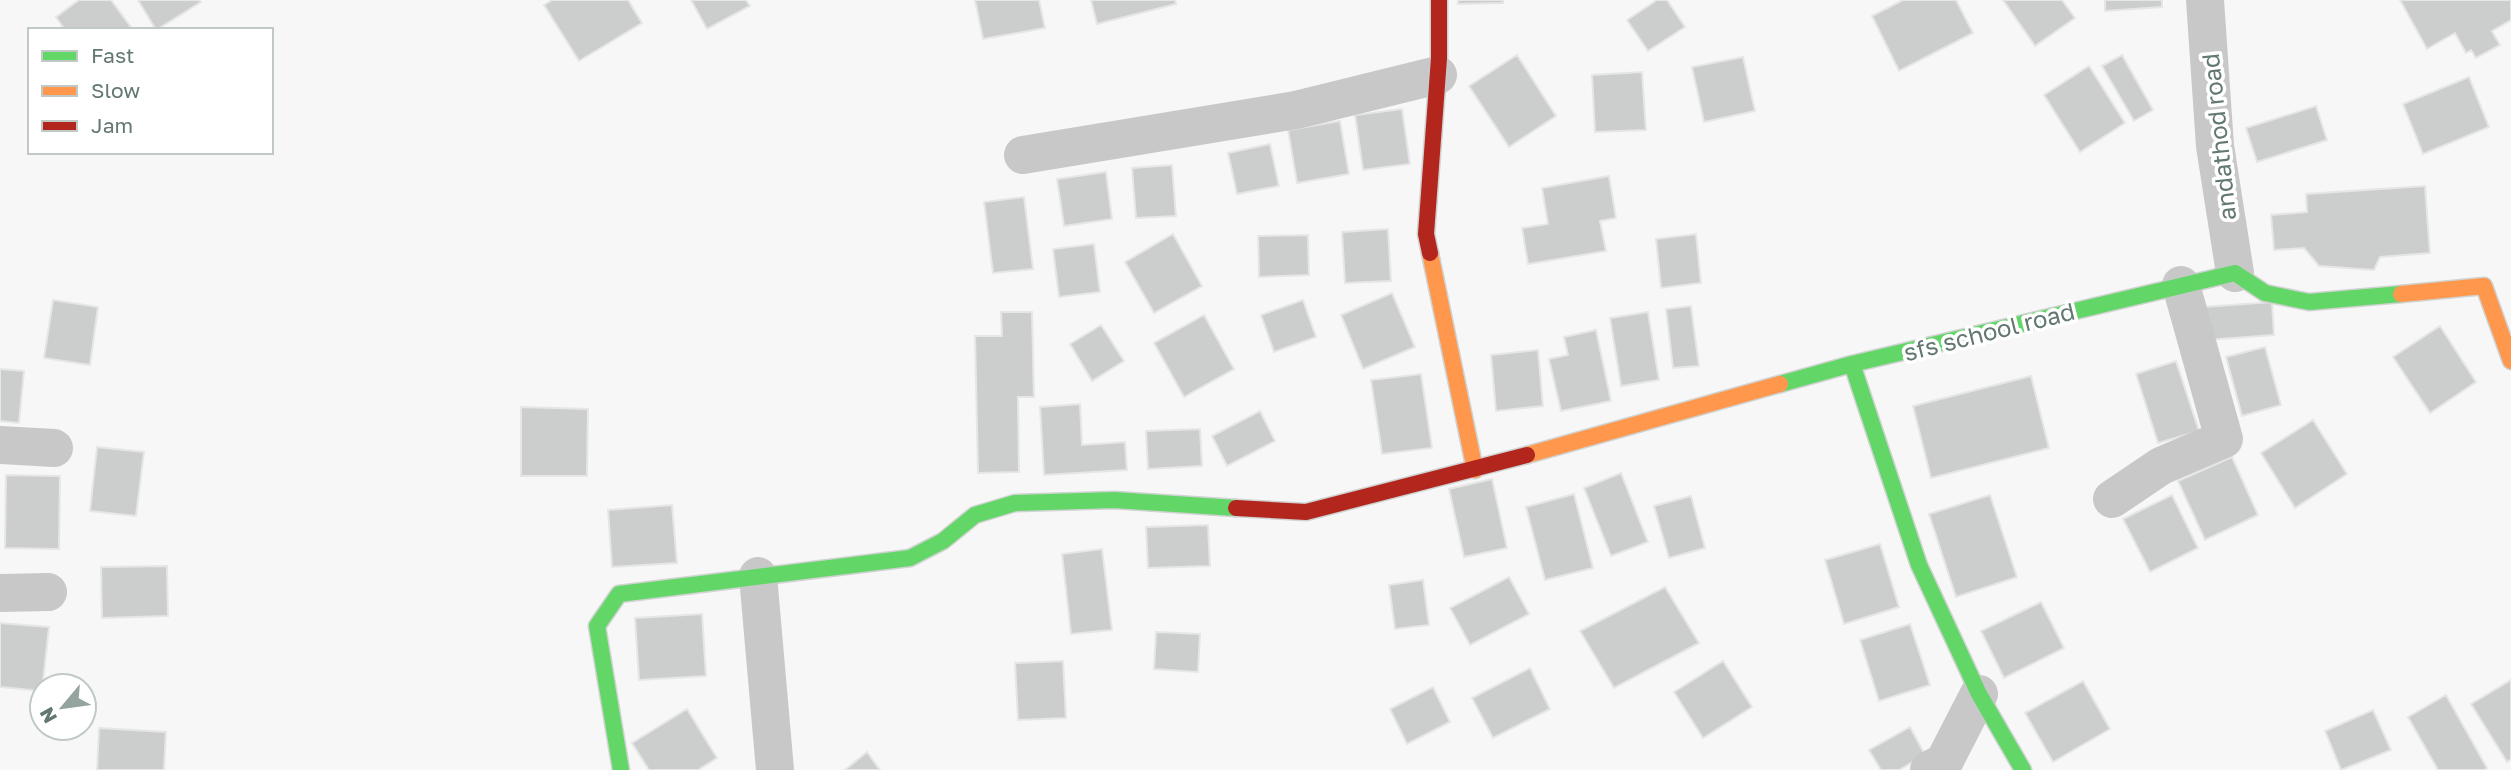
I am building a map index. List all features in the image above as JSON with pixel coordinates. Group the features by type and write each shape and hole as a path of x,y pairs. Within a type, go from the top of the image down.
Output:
{"street":[{"path":"1439,0 1438,75 1426,234 1475,470"},
{"name":"andathod road","path":"2206,0 2215,146 2235,273"},
{"path":"1023,155 1296,110 1438,75"},
{"path":"2235,273 2266,293 2309,302 2484,286 2511,361"},
{"name":"sfs school road","path":"621,770 597,626 619,594 910,558 943,541 975,515 1015,503 1114,500 1306,512 1475,470 1853,364 2235,273"},
{"path":"2112,499 2161,466 2224,439 2181,285"},
{"path":"1853,364 1919,565 1979,694 2023,770"},
{"path":"0,445 54,448"},
{"path":"758,576 775,770"},
{"path":"0,593 48,592"},
{"path":"1929,770 1944,762 1979,694"}],"building":[{"path":"79,0 111,0 132,28 64,28 56,17"},
{"path":"138,0 201,2 159,28 155,28"},
{"path":"552,0 628,0 642,23 579,61 544,5"},
{"path":"691,0 746,0 750,6 707,29"},
{"path":"975,0 1039,0 1045,28 983,39"},
{"path":"1091,0 1175,0 1176,4 1097,24"},
{"path":"1458,0 1503,0 1503,3 1458,4"},
{"path":"1657,0 1667,0 1685,27 1648,51 1627,20"},
{"path":"1903,0 1956,0 1973,33 1899,71 1872,16"},
{"path":"2003,0 2062,0 2075,18 2035,46"},
{"path":"2105,0 2162,0 2162,7 2105,11"},
{"path":"2400,0 2511,0 2511,20 2492,31 2500,45 2476,58 2471,50 2466,53 2455,33 2427,49"},
{"path":"1517,55 1556,116 1509,147 1469,86"},
{"path":"2122,55 2153,110 2134,121 2102,66"},
{"path":"1743,57 1755,111 1704,122 1692,67"},
{"path":"2089,66 2125,123 2080,152 2044,95"},
{"path":"1642,72 1646,130 1595,132 1592,75"},
{"path":"2469,77 2489,127 2423,154 2403,104"},
{"path":"2316,106 2327,140 2257,162 2246,128"},
{"path":"1402,109 1410,164 1363,170 1355,115"},
{"path":"1340,121 1349,174 1297,183 1288,130"},
{"path":"1270,144 1279,186 1237,194 1228,153"},
{"path":"1172,165 1176,216 1136,218 1132,168"},
{"path":"1106,172 1112,219 1064,226 1057,179"},
{"path":"1609,176 1616,218 1600,221 1606,251 1528,264 1522,228 1548,224 1542,188"},
{"path":"2425,186 2430,253 2380,257 2374,270 2319,266 2304,248 2274,250 2271,215 2307,212 2306,194"},
{"path":"1024,197 1033,269 993,273 984,202"},
{"path":"1388,229 1391,281 1345,283 1342,232"},
{"path":"1173,234 1202,286 1154,313 1125,262"},
{"path":"1696,234 1701,283 1661,288 1656,239"},
{"path":"1308,235 1309,275 1259,277 1258,236"},
{"path":"1094,244 1100,292 1059,297 1053,249"},
{"path":"1392,293 1415,347 1363,369 1341,315"},
{"path":"53,300 98,307 90,365 44,358"},
{"path":"1303,300 1316,337 1274,352 1261,315"},
{"path":"2272,302 2274,335 2206,340 2203,307"},
{"path":"1691,306 1699,366 1673,368 1666,309"},
{"path":"1001,312 1032,312 1034,397 1018,397 1019,472 978,473 975,336 1002,336"},
{"path":"1648,312 1659,380 1621,386 1610,318"},
{"path":"1204,315 1234,369 1184,397 1154,343"},
{"path":"1101,325 1124,361 1092,381 1070,344"},
{"path":"2440,326 2476,382 2430,413 2393,357"},
{"path":"1596,330 1611,401 1561,411 1549,359 1568,355 1564,337"},
{"path":"2265,347 2281,405 2242,416 2226,357"},
{"path":"1538,350 1543,406 1496,411 1491,355"},
{"path":"2176,361 2199,431 2158,443 2136,374"},
{"path":"0,369 24,371 19,423 0,421"},
{"path":"1421,374 1432,448 1382,454 1371,380"},
{"path":"2031,376 2049,448 1931,478 1913,406"},
{"path":"1080,404 1082,445 1125,442 1127,470 1044,475 1040,407"},
{"path":"521,407 588,409 587,476 521,476"},
{"path":"1260,411 1275,441 1227,466 1212,436"},
{"path":"2313,420 2347,474 2295,508 2261,453"},
{"path":"1200,429 1202,466 1148,469 1146,431"},
{"path":"97,447 144,452 136,516 90,511"},
{"path":"2232,457 2258,515 2205,540 2178,481"},
{"path":"1621,473 1648,542 1611,556 1584,488"},
{"path":"6,475 60,476 59,549 5,548"},
{"path":"1492,479 1507,548 1464,557 1449,489"},
{"path":"1574,494 1593,568 1545,580 1526,507"},
{"path":"1990,495 2017,577 1956,597 1929,514"},
{"path":"2172,495 2198,548 2150,572 2123,519"},
{"path":"1691,496 1705,548 1669,558 1654,506"},
{"path":"672,505 677,563 612,567 608,510"},
{"path":"1208,525 1210,566 1148,568 1146,527"},
{"path":"1880,544 1899,607 1844,624 1825,560"},
{"path":"1102,549 1112,630 1071,634 1062,554"},
{"path":"167,566 168,616 102,618 101,567"},
{"path":"1509,577 1529,614 1470,645 1450,608"},
{"path":"1423,580 1429,625 1395,629 1389,585"},
{"path":"1665,587 1699,643 1614,688 1580,631"},
{"path":"2041,602 2064,648 2004,678 1981,631"},
{"path":"702,614 706,676 639,680 635,618"},
{"path":"0,623 49,627 44,672 28,672 28,690 0,687"},
{"path":"1910,624 1930,685 1879,701 1860,640"},
{"path":"1156,632 1200,634 1198,672 1154,669"},
{"path":"1063,661 1066,718 1018,720 1015,663"},
{"path":"1723,661 1752,707 1703,738 1674,692"},
{"path":"1530,668 1550,709 1493,738 1472,698"},
{"path":"2511,680 2511,759 2507,762 2471,704"},
{"path":"2083,681 2110,729 2053,762 2025,713"},
{"path":"1433,687 1450,722 1407,744 1390,709"},
{"path":"2446,695 2487,768 2484,770 2438,770 2408,717"},
{"path":"687,709 717,758 698,770 649,770 632,743"},
{"path":"2373,710 2391,750 2341,770 2325,731"},
{"path":"1910,727 1925,755 1899,770 1881,770 1869,750"},
{"path":"99,728 166,732 164,770 97,770"},
{"path":"867,752 880,770 845,770"}],"traffic: fast":[{"path":"1780,384 1852,364 2235,273 2265,293 2309,302 2401,294"},
{"path":"1852,364 1919,565 1979,694 2023,770"},
{"path":"621,770 597,626 619,594 910,558 943,541 975,515 1015,503 1114,500 1236,508"}],"traffic: slow":[{"path":"1430,253 1475,470"},
{"path":"2401,294 2484,286 2511,361"},
{"path":"1527,455 1780,384"}],"traffic: jam":[{"path":"1430,253 1426,234 1439,58 1439,0"},
{"path":"1236,508 1306,512 1527,455"}]}
